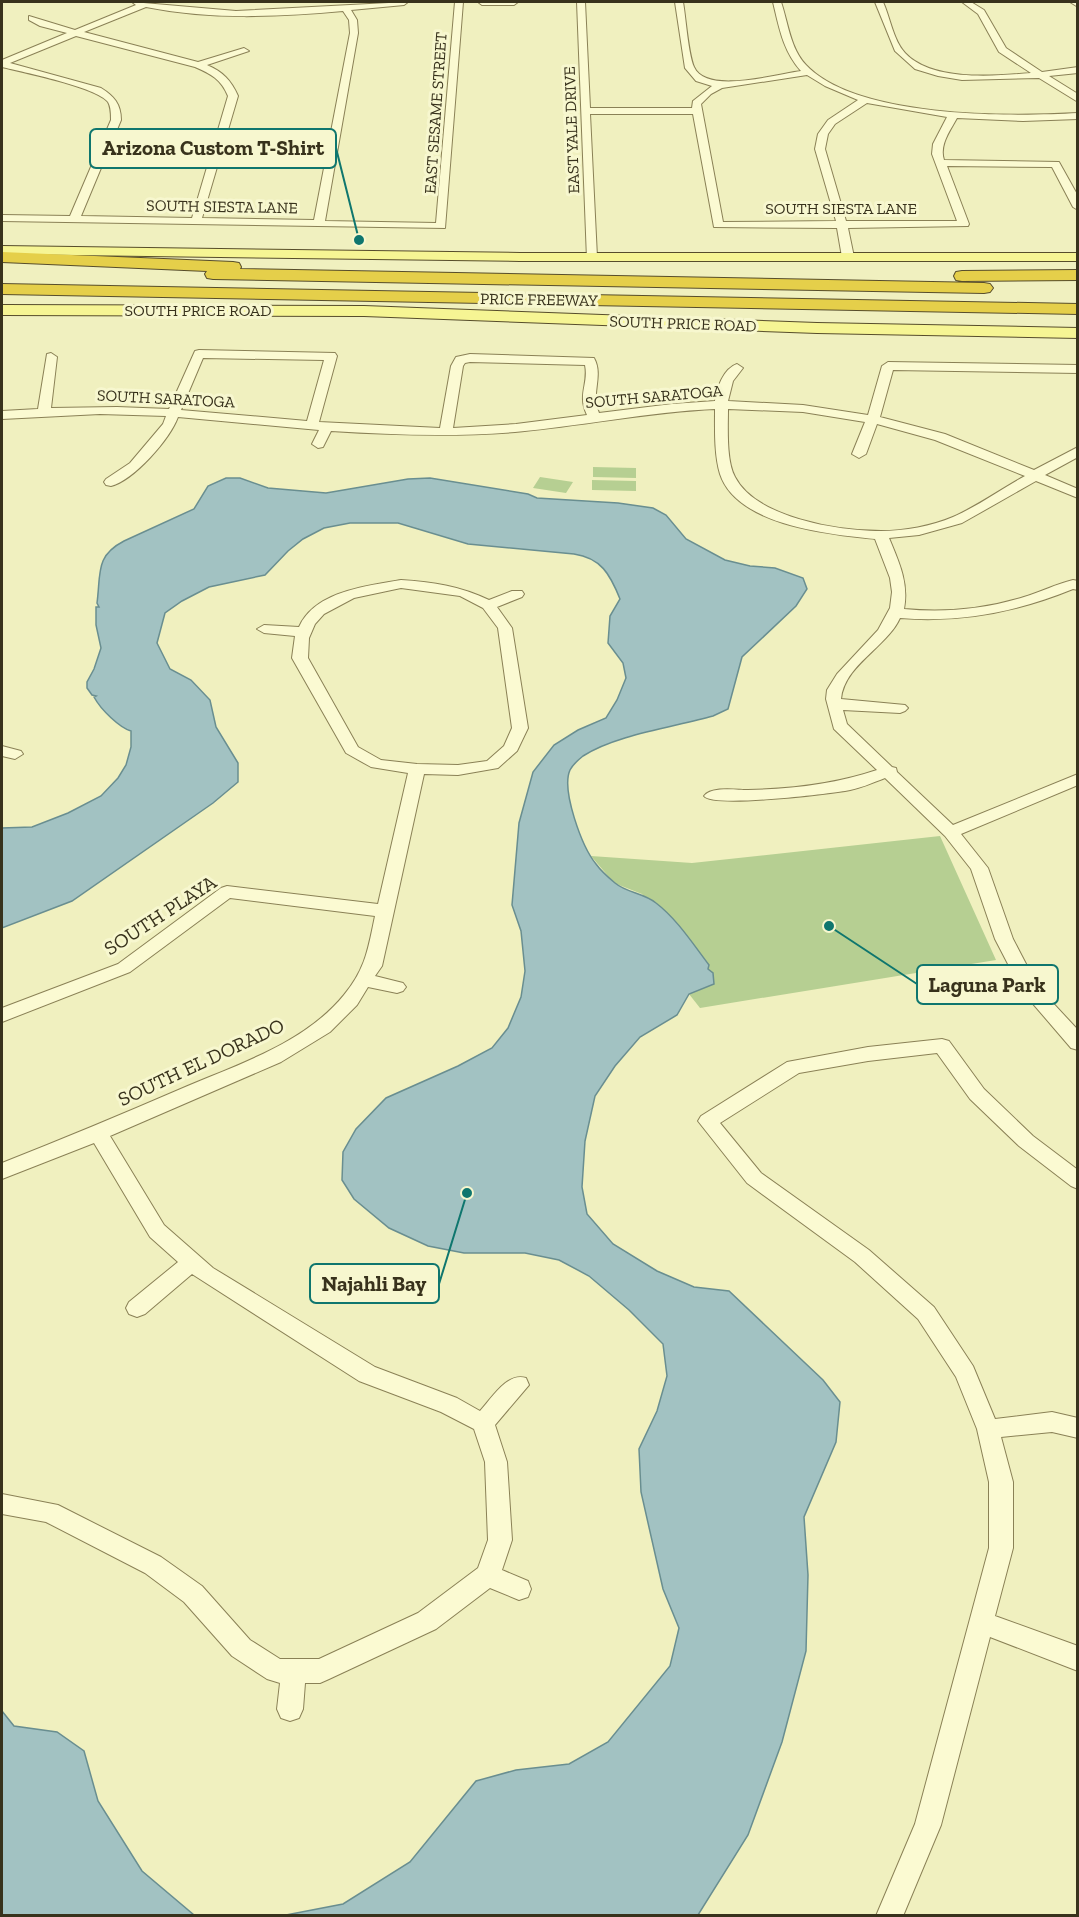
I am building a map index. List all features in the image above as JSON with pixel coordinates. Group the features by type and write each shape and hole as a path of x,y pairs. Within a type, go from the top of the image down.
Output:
{"highway":[{"path":"2,257 232,266 284,275"},
{"name":"PRICE FREEWAY","path":"2,271 1077,290"},
{"path":"755,283 807,278 1077,275"},
{"name":"PRICE FREEWAY","path":"2,288 1077,309"},
{"path":"2,298 165,298 283,294"},
{"path":"538,299 605,306 1077,323"}],"main road":[{"path":"2,250 591,257 1077,256"},
{"name":"SOUTH PRICE ROAD","path":"2,310 374,312 807,328 1077,333"}],"street":[{"path":"2,63 141,3 217,13 289,13 404,2"},
{"name":"EAST SESAME STREET","path":"441,226 459,2"},
{"path":"482,2 514,2"},
{"name":"EAST YALE DRIVE","path":"581,2 591,257"},
{"path":"680,2 690,68 699,79 720,86"},
{"path":"777,2 792,52 798,62 831,86 866,100 953,116 997,120 1077,116"},
{"path":"879,2 903,56 920,67 944,74 1005,79 1077,70"},
{"path":"966,2 981,12 1002,50 1077,99"},
{"path":"1074,2 1077,5"},
{"path":"319,224 354,33 353,20 345,7"},
{"path":"32,18 43,24 198,65 213,71 227,82 234,96 196,222"},
{"path":"198,65 244,51"},
{"path":"2,63 98,90 111,98 117,108 116,120 74,220"},
{"path":"585,111 696,111 696,103 708,92 720,86 810,72"},
{"path":"848,256 842,225 820,149 823,134 831,122 866,100"},
{"name":"SOUTH SIESTA LANE","path":"696,111 718,225 964,224 940,163"},
{"path":"953,116 938,144 937,154 940,163 1055,164 1077,207"},
{"name":"SOUTH SIESTA LANE","path":"2,218 441,226"},
{"path":"111,482 135,466 169,425 199,354 331,356 312,425"},
{"path":"44,412 51,357"},
{"path":"446,431 460,360 590,361 593,368 586,401 595,418"},
{"path":"859,454 888,366 1077,369"},
{"path":"737,368 725,383 720,405 728,477 748,501 789,521 831,530 881,535 919,531 957,520 1077,451"},
{"path":"1009,368 1013,381"},
{"name":"SOUTH SARATOGA","path":"2,416 102,410 175,413 327,427 446,431 534,426 720,405 782,408 872,419 940,437 998,458 1077,494"},
{"path":"318,444 327,427"},
{"path":"881,535 899,590 897,613 885,633 844,677 835,691 834,705 840,726 890,771 951,832 979,868 1004,939 1031,991 1077,1043"},
{"path":"377,572 394,586"},
{"path":"897,613 944,617 993,612 1042,598 1073,584 1077,586"},
{"path":"394,586 436,587 464,593 489,605 505,628 520,728 511,748 492,765 458,770 417,769 377,764 352,750 300,658 299,642 324,605 360,591 394,586"},
{"path":"489,605 517,594"},
{"path":"264,629 304,632"},
{"path":"834,705 900,708"},
{"name":"SOUTH EL DORADO","path":"2,1171 98,1133 274,1057 323,1027 350,1000 373,966 417,769"},
{"path":"712,796 767,795 847,786 890,771"},
{"path":"951,832 1075,783"},
{"name":"SOUTH PLAYA","path":"2,1015 124,968 227,892 385,911"},
{"path":"363,980 397,987"},
{"path":"889,1916 928,1825 1001,1548 1001,1482 988,1429 965,1373 926,1313 862,1256 754,1178 708,1121 794,1067 868,1054 942,1046 977,1094 1026,1141 1077,1181"},
{"path":"2,1504 50,1512 153,1566 193,1594 241,1648 276,1671 320,1671 427,1621 488,1575 500,1540 496,1462 483,1423 449,1404 367,1374 206,1274 157,1231 98,1133"},
{"path":"137,1308 192,1262"},
{"path":"483,1423 518,1385"},
{"path":"988,1429 1052,1422 1077,1428"},
{"path":"488,1575 519,1588"},
{"path":"981,1622 1060,1650 1077,1659"},
{"path":"290,1709 293,1671"}],"green space":[{"path":"593,467 636,468 636,478 593,477"},
{"path":"540,477 573,482 566,493 533,488"},
{"path":"592,480 636,481 636,491 592,490"},
{"path":"940,836 996,960 700,1008 689,994 708,969 642,894 614,883 591,856 692,863"}],"water":[{"path":"226,478 240,478 268,488 326,493 408,479 430,478 528,494 537,498 618,503 653,508 666,515 686,539 725,560 750,566 775,568 803,578 807,589 796,606 742,657 728,709 713,716 611,742 583,756 570,770 568,779 568,791 574,818 590,856 605,874 620,886 651,900 671,916 709,965 708,969 713,973 714,984 689,994 677,1015 640,1037 615,1066 595,1096 585,1141 582,1187 587,1214 613,1244 657,1271 694,1287 729,1291 823,1380 840,1402 836,1442 804,1517 808,1575 806,1651 782,1742 748,1835 698,1915 286,1915 343,1904 410,1862 476,1781 516,1770 569,1764 608,1742 670,1666 679,1628 663,1589 641,1492 639,1449 657,1411 667,1376 663,1344 629,1310 589,1276 559,1260 525,1253 464,1253 428,1246 389,1228 354,1199 342,1180 343,1152 356,1129 386,1098 492,1048 508,1028 521,997 525,971 521,931 512,905 519,823 533,772 554,745 578,730 606,718 626,678 623,663 608,643 610,616 620,599 608,575 598,563 574,554 468,544 398,523 350,523 324,528 303,539 265,575 209,587 182,601 165,613 157,643 170,669 191,680 210,700 216,727 238,763 238,782 213,803 72,901 2,928 2,828 32,827 68,813 101,796 118,778 126,765 131,747 131,731 111,718 97,702 94,697 96,696 92,695 87,688 87,682 101,648 96,625 96,607 99,607 97,603 100,574 104,559 124,541 194,509 208,486"},
{"path":"2,1711 14,1726 57,1732 84,1751 98,1801 142,1871 194,1915 2,1915"}],"place":[{"name":"Arizona Custom T-Shirt","path":"359,240"},
{"name":"Laguna Park","path":"829,926"},
{"name":"Najahli Bay","path":"467,1193"}]}
